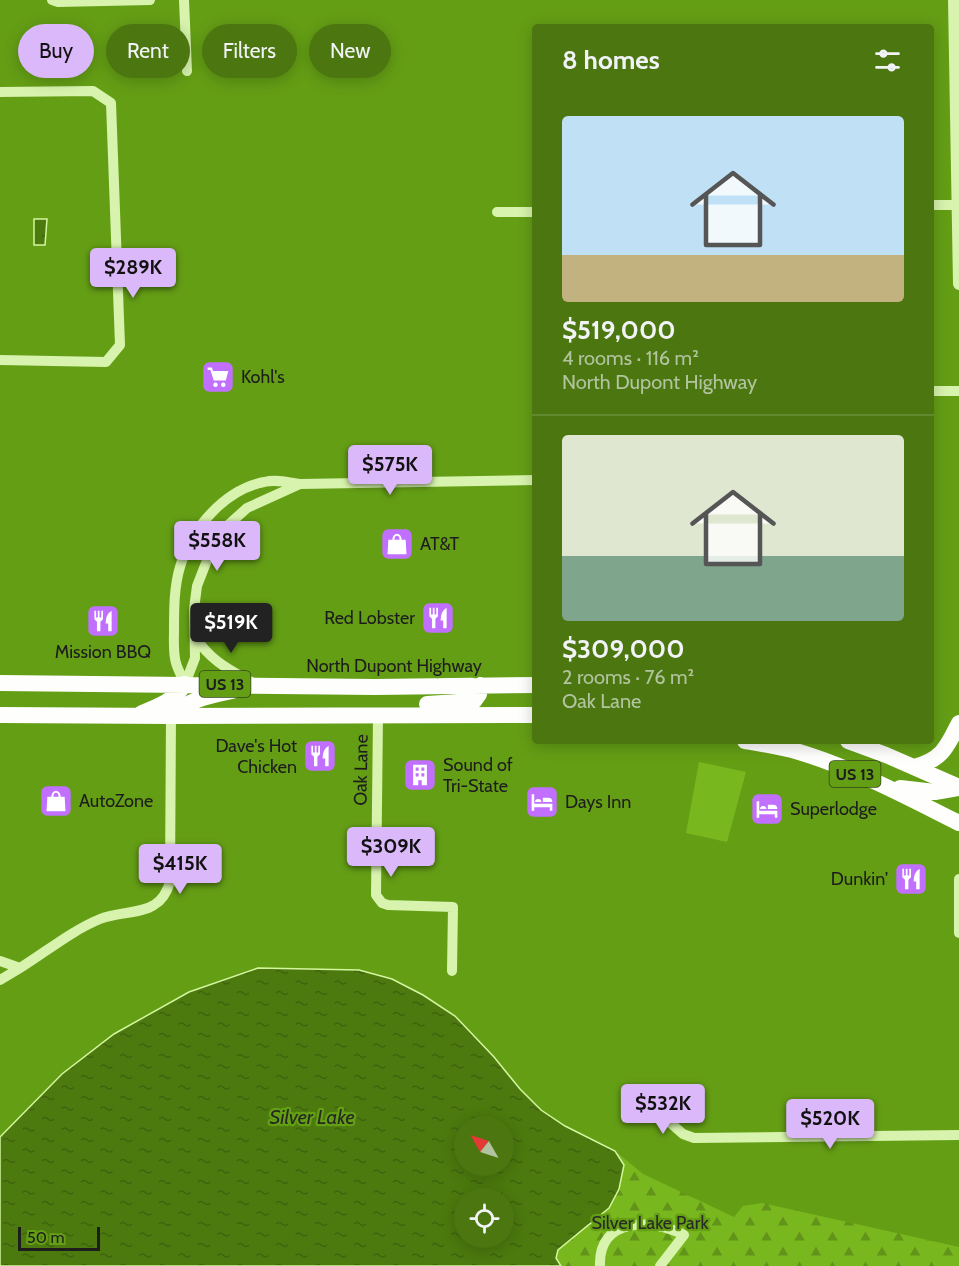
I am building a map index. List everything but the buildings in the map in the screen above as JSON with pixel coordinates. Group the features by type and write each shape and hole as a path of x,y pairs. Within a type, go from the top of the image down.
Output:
{"highway":[{"name":"North Dupont Highway","path":"0,683 375,687 532,685"},
{"path":"135,716 168,702 178,694 184,684"},
{"path":"171,717 180,708 193,701 256,685"},
{"path":"378,715 394,705 474,701 479,694 480,685"},
{"name":"US 13","path":"0,715 171,717 532,715"},
{"path":"914,767 934,759 945,750 959,723"},
{"name":"US 13","path":"760,744 799,752 882,785 959,823"},
{"name":"US 13","path":"856,744 959,788"},
{"path":"882,785 935,792 959,788"}],"street":[{"path":"51,0 58,2 150,0"},
{"path":"184,0 185,24"},
{"path":"954,0 957,14 959,284"},
{"path":"0,93 93,91 111,103 120,345 106,362 0,360"},
{"path":"934,206 958,205"},
{"path":"497,212 532,212"},
{"path":"934,391 959,391"},
{"path":"184,684 175,660 175,599 180,565 192,539 210,515 242,490 265,481 276,480 300,484 532,480"},
{"path":"184,684 195,658 194,609 197,586 206,561 219,537 247,508 300,484"},
{"path":"195,637 215,661 256,685"},
{"name":"Oak Lane","path":"378,715 376,895 382,903 388,905 453,907 452,971"},
{"path":"0,980 88,925 117,914 150,907 157,904 165,894 170,882 171,717"},
{"path":"959,879 959,933"},
{"path":"0,961 20,968"},
{"path":"640,1096 683,1134 694,1138 959,1135"},
{"path":"600,1266 602,1250 615,1232 624,1227 649,1223 672,1228 684,1235 660,1266"}],"green space":[{"path":"699,762 746,772 727,842 686,833"},
{"name":"Silver Lake Park","path":"615,1151 643,1174 734,1217 743,1206 762,1203 959,1247 959,1266 561,1266 556,1258 558,1250 609,1208 624,1165"}],"water":[{"path":"34,219 47,219 45,245 34,245"},
{"name":"Silver Lake","path":"258,968 359,970 392,979 423,995 455,1016 541,1110 565,1126 615,1151 624,1165 619,1189 609,1208 558,1250 556,1258 561,1266 0,1266 0,1137 62,1074 114,1034 189,992"}],"place":[{"name":"Kohl's","path":"218,377"},
{"name":"AT&T","path":"397,544"},
{"name":"Red Lobster","path":"438,618"},
{"name":"Mission BBQ","path":"103,621"},
{"name":"Dave's Hot Chicken","path":"320,756"},
{"name":"Sound of Tri-State","path":"420,775"},
{"name":"AutoZone","path":"56,801"},
{"name":"Days Inn","path":"542,802"},
{"name":"Superlodge","path":"767,809"},
{"name":"Dunkin'","path":"911,879"}]}
